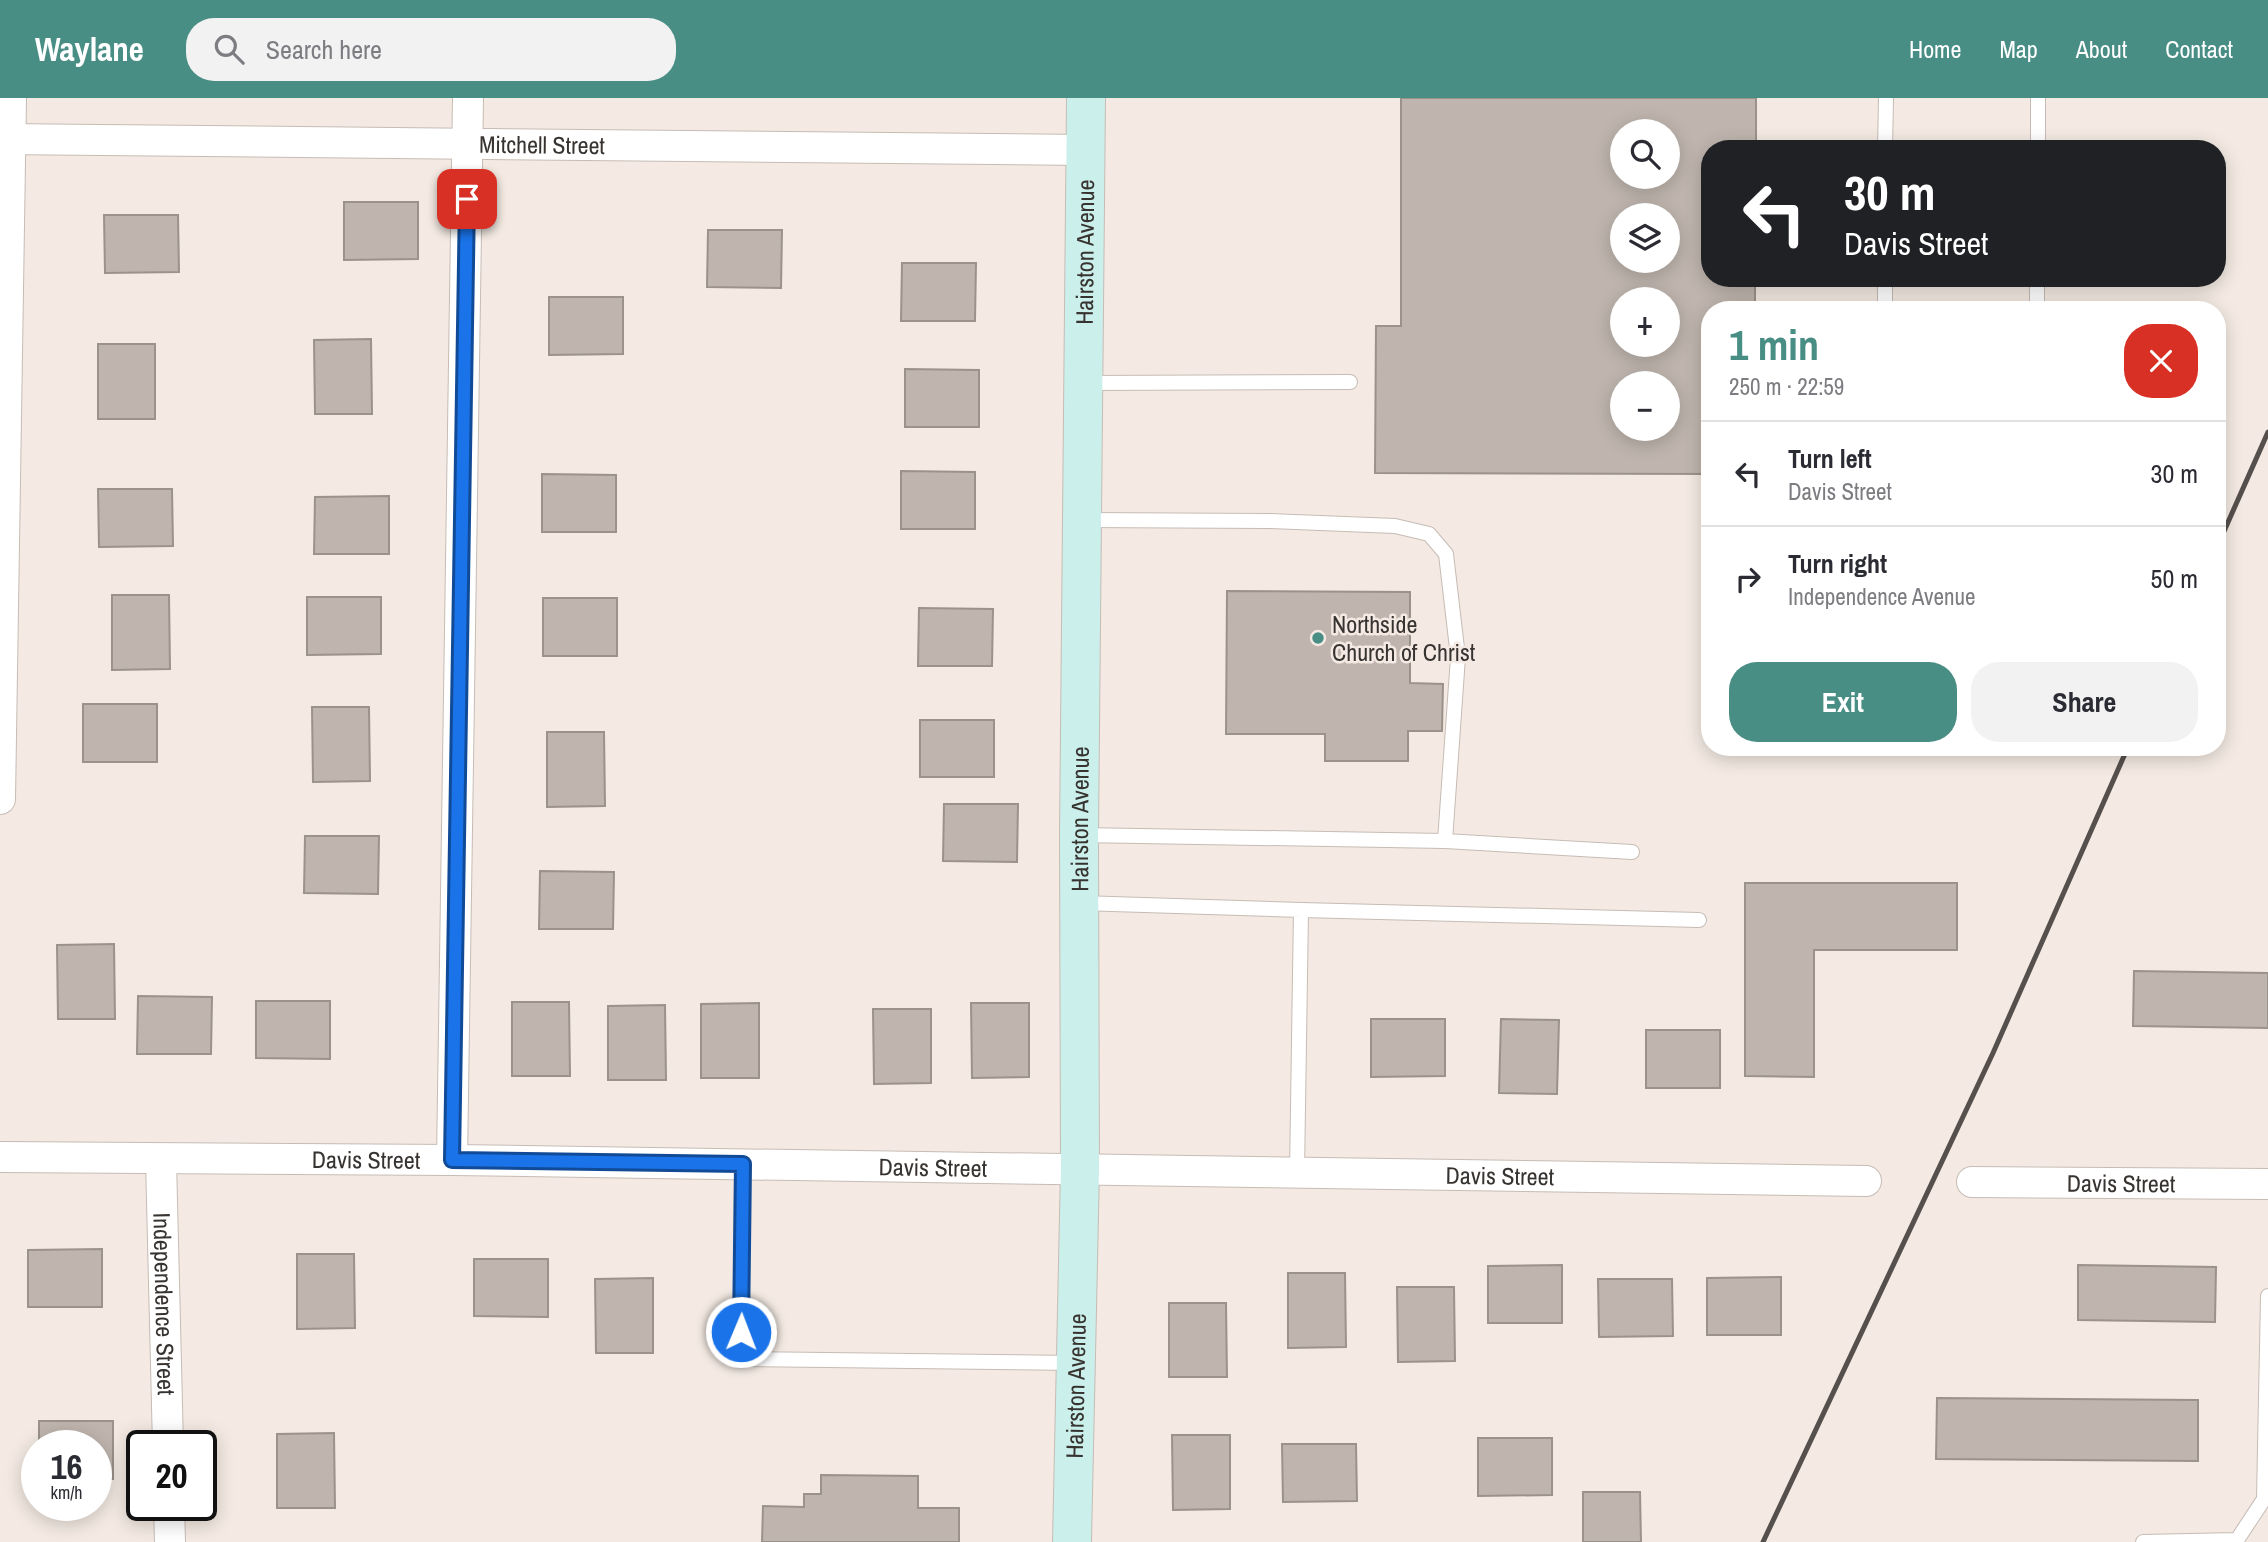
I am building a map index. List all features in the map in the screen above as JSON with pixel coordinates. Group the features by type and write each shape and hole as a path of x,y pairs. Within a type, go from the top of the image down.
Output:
{"street":[{"path":"0,799 5,139 11,98"},
{"path":"452,1160 468,98"},
{"name":"Hairston Avenue","path":"1072,1542 1080,1169 1079,835 1086,98"},
{"name":"Mitchell Street","path":"5,139 1085,150"},
{"name":"Davis Street","path":"0,1157 452,1160 1866,1181"},
{"name":"Independence Street","path":"161,1160 168,1430"},
{"name":"Davis Street","path":"1972,1182 2268,1184"},
{"path":"169,1521 170,1542"}],"lane":[{"path":"1885,140 1886,98"},
{"path":"2038,98 2038,140"},
{"path":"1084,383 1350,382"},
{"path":"1082,520 1269,521 1395,526 1429,534 1446,554 1458,657 1445,841"},
{"path":"1079,835 1445,841 1633,852"},
{"path":"1080,904 1699,920"},
{"path":"1297,1173 1301,910"},
{"path":"743,1164 741,1359 1076,1363"},
{"path":"2143,1542 2237,1540 2264,1499 2268,1296"}],"building":[{"path":"1401,98 1756,98 1756,140 1701,140 1701,287 1755,287 1755,301 1701,301 1701,474 1375,473 1376,326 1401,326"},
{"path":"344,202 418,202 418,259 344,260"},
{"path":"104,215 178,215 179,272 105,273"},
{"path":"708,230 782,230 781,288 707,287"},
{"path":"902,263 976,263 975,321 901,321"},
{"path":"549,297 623,297 623,354 549,355"},
{"path":"371,339 372,414 315,414 314,340"},
{"path":"98,344 155,344 155,419 98,419"},
{"path":"905,369 979,370 979,427 905,427"},
{"path":"901,471 975,472 975,529 901,529"},
{"path":"542,474 616,475 616,532 542,532"},
{"path":"98,489 172,489 173,546 99,547"},
{"path":"389,496 389,554 314,554 315,497"},
{"name":"Northside Church of Christ","path":"1227,591 1410,592 1410,683 1443,684 1442,731 1408,731 1408,761 1325,761 1325,734 1226,734"},
{"path":"112,595 169,595 170,669 112,670"},
{"path":"307,597 381,597 381,654 307,655"},
{"path":"543,598 617,598 617,656 543,656"},
{"path":"919,608 993,609 992,666 918,666"},
{"path":"83,704 157,704 157,762 83,762"},
{"path":"312,707 369,707 370,781 313,782"},
{"path":"920,720 994,720 994,777 920,777"},
{"path":"547,732 604,732 605,806 547,807"},
{"path":"944,804 1018,804 1017,862 943,861"},
{"path":"305,836 379,836 378,894 304,893"},
{"path":"540,871 614,872 613,929 539,929"},
{"path":"1745,883 1957,883 1957,950 1814,950 1814,1077 1745,1076"},
{"path":"114,944 115,1019 58,1019 57,945"},
{"path":"2134,971 2268,973 2268,1028 2133,1026"},
{"path":"138,996 212,997 211,1054 137,1054"},
{"path":"256,1001 330,1001 330,1059 256,1058"},
{"path":"512,1002 569,1002 570,1076 512,1076"},
{"path":"759,1003 759,1078 701,1078 701,1004"},
{"path":"971,1003 1029,1003 1029,1077 972,1078"},
{"path":"665,1005 666,1080 608,1080 608,1006"},
{"path":"873,1009 931,1009 931,1083 874,1084"},
{"path":"1371,1019 1445,1019 1445,1076 1371,1077"},
{"path":"1501,1019 1559,1020 1557,1094 1499,1093"},
{"path":"1646,1030 1720,1030 1720,1088 1646,1088"},
{"path":"102,1249 102,1307 28,1307 28,1250"},
{"path":"297,1254 354,1254 355,1328 297,1329"},
{"path":"474,1259 548,1259 548,1317 474,1316"},
{"path":"1562,1265 1562,1323 1488,1323 1488,1266"},
{"path":"2078,1265 2216,1267 2215,1322 2078,1320"},
{"path":"1288,1273 1345,1273 1346,1347 1288,1348"},
{"path":"1781,1277 1781,1335 1707,1335 1707,1278"},
{"path":"653,1278 653,1353 596,1353 595,1279"},
{"path":"1598,1279 1672,1279 1673,1336 1599,1337"},
{"path":"1397,1287 1454,1287 1455,1361 1398,1362"},
{"path":"1169,1303 1226,1303 1227,1377 1169,1377"},
{"path":"1937,1398 2198,1400 2198,1461 1936,1459"},
{"path":"39,1421 113,1421 113,1479 112,1430 39,1430"},
{"path":"334,1433 335,1508 277,1508 277,1434"},
{"path":"1172,1435 1230,1435 1230,1509 1173,1510"},
{"path":"1478,1438 1552,1438 1552,1495 1478,1496"},
{"path":"1282,1444 1356,1444 1357,1501 1283,1502"},
{"path":"821,1475 918,1476 918,1508 959,1508 959,1542 762,1542 763,1506 804,1507 804,1494 821,1494"},
{"path":"1583,1492 1640,1492 1641,1542 1583,1542"}],"railway":[{"path":"2226,527 2268,432"},
{"path":"1763,1542 1993,1053 2124,756"}],"place":[{"name":"Northside Church of Christ","path":"1318,638"}],"route":[{"path":"467,199 452,1160 743,1164 741,1332"}]}
